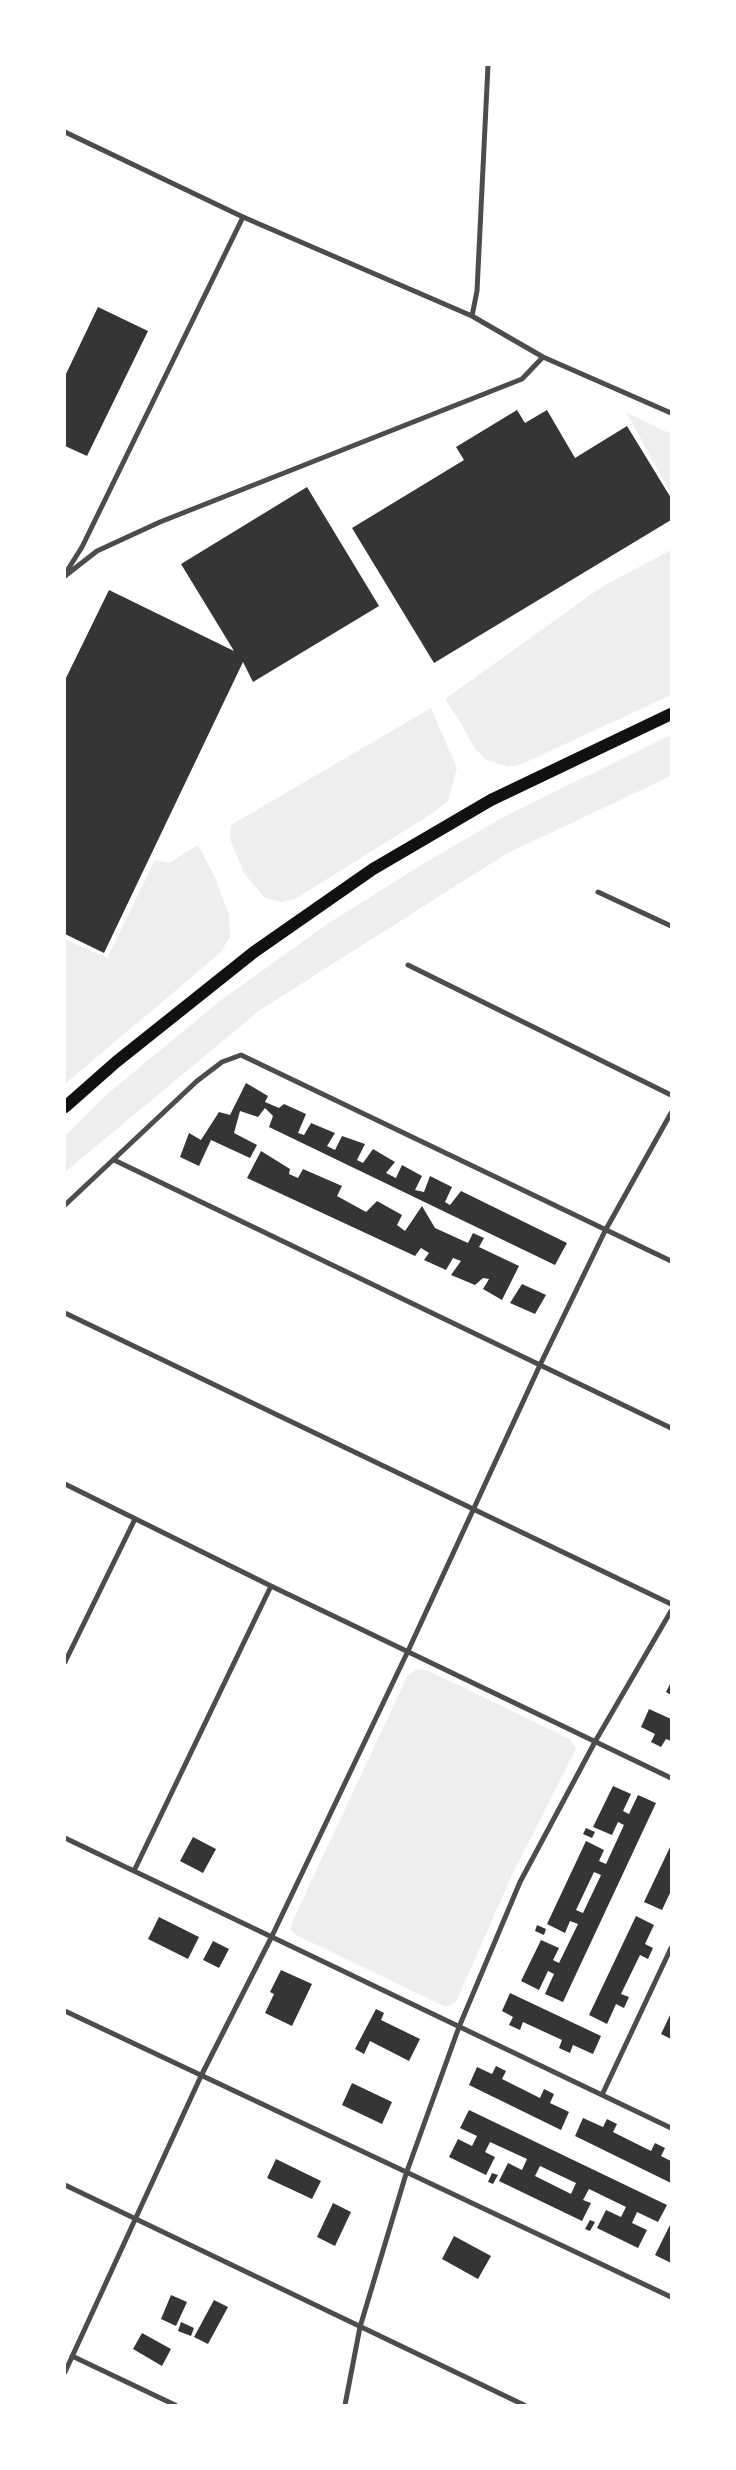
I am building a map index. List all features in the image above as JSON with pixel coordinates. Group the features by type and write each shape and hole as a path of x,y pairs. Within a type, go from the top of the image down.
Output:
{"main road":[{"path":"65,1107 116,1062 254,952 373,869 491,800 671,714"}],"street":[{"path":"472,316 477,291 488,65"},
{"path":"65,132 243,217 472,316 543,357 671,413"},
{"path":"65,575 82,547 243,217"},
{"path":"65,575 98,551 160,522 522,379 543,357"},
{"path":"598,892 671,926"},
{"path":"408,965 671,1095"},
{"path":"65,1205 197,1081 222,1062 241,1054 671,1261"},
{"path":"65,2372 137,2220 201,2076 272,1936 408,1651 540,1365 605,1230 671,1113"},
{"path":"114,1160 671,1428"},
{"path":"65,1313 474,1507 671,1604"},
{"path":"65,1484 271,1586 596,1740 671,1778"},
{"path":"65,1662 135,1519"},
{"path":"134,1871 271,1586"},
{"path":"345,2405 360,2327 406,2174 459,2027 520,1882 596,1740 671,1611"},
{"path":"65,1838 671,2128"},
{"path":"602,2095 671,1948"},
{"path":"65,2011 671,2298"},
{"path":"65,2185 524,2405"},
{"path":"72,2356 175,2405"}],"shaded area":[{"path":"626,412 671,434 671,494"},
{"path":"671,550 671,695 522,764 507,767 485,759 474,747 445,699 600,588"},
{"path":"431,708 457,768 448,801 433,813 297,898 281,902 265,898 244,873 230,839 231,825"},
{"path":"671,735 671,776 506,854 260,1010 65,1172 65,1136 106,1095 220,1001 329,923 426,862 507,815"},
{"path":"198,845 215,877 229,915 230,937 220,953 65,1084 65,939 107,958 155,860 169,863"},
{"path":"417,1669 429,1671 570,1739 576,1749 512,1875 456,2002 446,2007 296,1935 291,1930 292,1922 407,1677"}],"building":[{"path":"98,307 148,331 87,456 65,446 65,376"},
{"path":"517,410 525,423 547,410 575,458 627,426 671,498 671,520 434,663 352,528 464,460 456,447"},
{"path":"307,487 379,606 253,682 243,662 104,953 65,934 65,680 109,590 234,651 181,564"},
{"path":"246,1083 268,1096 265,1102 279,1108 284,1104 306,1114 298,1133 304,1135 311,1123 335,1133 327,1146 335,1150 342,1136 365,1144 357,1160 363,1163 373,1149 395,1162 386,1173 396,1178 402,1165 422,1176 415,1190 424,1192 430,1176 452,1187 445,1202 450,1205 461,1191 567,1243 555,1265 269,1127 273,1116 265,1108 258,1117 240,1111 234,1133 257,1145 250,1158 211,1140 199,1166 180,1157 189,1133 201,1140 219,1112 230,1115"},
{"path":"261,1151 290,1169 289,1174 298,1178 303,1169 342,1186 337,1196 366,1212 377,1201 402,1215 397,1225 405,1231 422,1206 435,1228 468,1243 473,1233 484,1238 479,1247 519,1266 502,1300 483,1289 489,1279 483,1278 475,1285 451,1275 461,1261 453,1258 446,1270 424,1260 429,1253 421,1248 415,1256 247,1178"},
{"path":"522,1284 546,1295 535,1314 510,1303"},
{"path":"671,1682 671,1695 666,1692"},
{"path":"649,1709 671,1719 671,1741 666,1739 661,1747 651,1742 655,1734 641,1727"},
{"path":"613,1786 631,1794 623,1811 629,1814 638,1795 656,1803 563,2002 545,1994 554,1974 548,1971 539,1990 521,1981 541,1940 559,1948 553,1960 559,1963 578,1924 570,1921 565,1933 547,1924 586,1841 604,1850 599,1861 606,1864 624,1825 618,1822 612,1835 593,1827","holes":["594,1872 601,1875 583,1913 576,1910"]},
{"path":"586,1828 595,1832 592,1838 583,1834"},
{"path":"193,1837 216,1849 203,1873 180,1861"},
{"path":"671,1845 671,1891 662,1910 644,1902"},
{"path":"636,1916 654,1925 645,1944 653,1948 648,1959 640,1955 621,1994 629,1997 624,2008 616,2004 607,2024 589,2015"},
{"path":"159,1917 199,1937 188,1959 148,1939"},
{"path":"537,1925 546,1929 544,1935 535,1931"},
{"path":"213,1941 229,1949 219,1968 203,1960"},
{"path":"281,1970 312,1984 292,2026 265,2013 274,1994 270,1992"},
{"path":"510,1993 601,2036 593,2054 573,2045 570,2053 559,2048 562,2040 523,2022 520,2030 509,2025 513,2017 502,2011"},
{"path":"376,2009 384,2013 381,2020 420,2039 409,2061 370,2041 364,2054 355,2049"},
{"path":"671,2013 671,2039 661,2034"},
{"path":"496,2066 506,2071 502,2079 540,2098 544,2089 554,2094 550,2103 569,2112 561,2130 469,2085 477,2067 492,2074"},
{"path":"352,2083 392,2102 382,2124 342,2105"},
{"path":"469,2110 667,2205 658,2222 637,2212 632,2223 647,2230 638,2248 597,2228 606,2210 621,2217 626,2207 589,2189 583,2200 591,2203 582,2221 499,2181 508,2163 522,2170 527,2159 490,2142 485,2152 495,2157 486,2175 449,2157 458,2139 472,2146 477,2136 460,2128","holes":["540,2166 576,2183 571,2194 535,2176"]},
{"path":"583,2118 603,2127 607,2119 617,2124 613,2132 651,2151 655,2143 665,2148 661,2156 671,2161 671,2183 575,2136"},
{"path":"276,2159 321,2181 312,2199 267,2178"},
{"path":"492,2173 498,2175 493,2184 488,2182"},
{"path":"333,2203 351,2212 335,2246 317,2237"},
{"path":"590,2220 595,2222 590,2231 585,2229"},
{"path":"671,2223 671,2263 655,2255"},
{"path":"454,2236 491,2256 478,2279 442,2259"},
{"path":"171,2295 187,2302 176,2326 161,2319"},
{"path":"214,2300 228,2307 208,2344 194,2337"},
{"path":"181,2322 194,2328 191,2336 178,2331"},
{"path":"142,2333 171,2349 162,2366 133,2349"}]}
